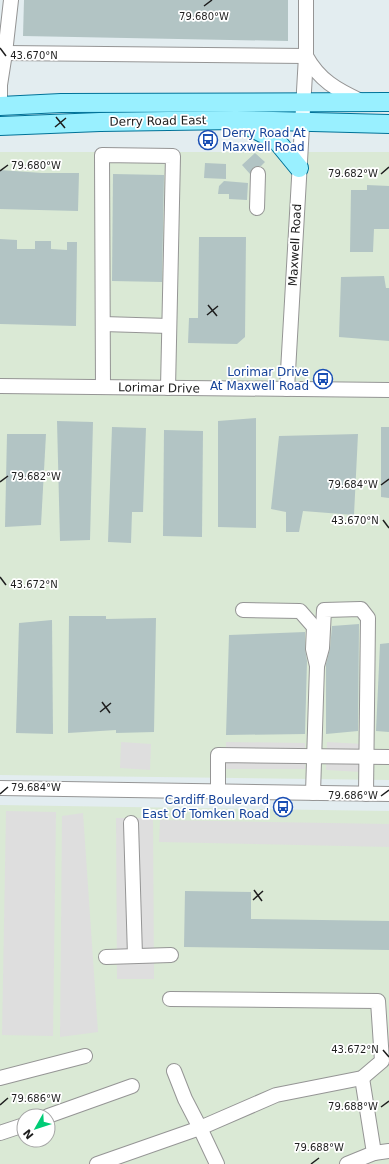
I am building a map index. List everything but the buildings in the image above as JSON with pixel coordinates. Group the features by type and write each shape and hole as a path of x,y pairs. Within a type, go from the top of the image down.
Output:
{"main road":[{"name":"Derry Road East","path":"0,106 61,103 389,102"},
{"name":"Derry Road East","path":"0,126 107,122 236,120 302,123 389,124"},
{"path":"236,120 276,140 299,168"}],"street":[{"path":"0,106 0,85 11,0"},
{"name":"Maxwell Road","path":"287,389 306,56 306,0"},
{"path":"5,53 306,56 318,74 344,93 361,102"},
{"path":"103,387 102,155 173,156 168,388"},
{"path":"257,208 258,174"},
{"path":"103,324 169,326"},
{"name":"Lorimar Drive","path":"0,386 389,390"},
{"path":"243,610 300,611 314,627 313,649 317,666"},
{"path":"313,793 317,666 322,648 324,610 361,610 368,618 366,794"},
{"path":"218,792 218,755 389,757"},
{"path":"0,788 389,794"},
{"path":"131,823 135,956"},
{"path":"106,957 171,955"},
{"path":"97,1164 200,1128 276,1095 362,1078 382,1061 378,1001 170,999"},
{"path":"0,1078 85,1056"},
{"path":"174,1072 185,1099 217,1164"},
{"path":"362,1078 374,1153"},
{"path":"56,1113 132,1086"},
{"path":"0,1133 16,1128"},
{"path":"347,1164 374,1153 389,1151"}],"shaded area":[{"path":"0,152 389,152 389,780 0,775"},
{"path":"121,742 151,744 150,770 120,768"},
{"path":"226,742 305,743 305,769 226,769"},
{"path":"327,742 363,744 361,772 326,770"},
{"path":"0,805 389,811 389,1164 0,1164"},
{"path":"6,811 56,812 53,1036 2,1035"},
{"path":"83,813 98,1032 60,1037 62,816"},
{"path":"116,818 153,818 154,979 117,979"},
{"path":"160,820 389,824 389,847 159,842"}],"place":[{"name":"Derry Road At Maxwell Road","path":"208,140"},
{"name":"Lorimar Drive At Maxwell Road","path":"323,379"},
{"name":"Cardiff Boulevard East Of Tomken Road","path":"283,807"}]}
